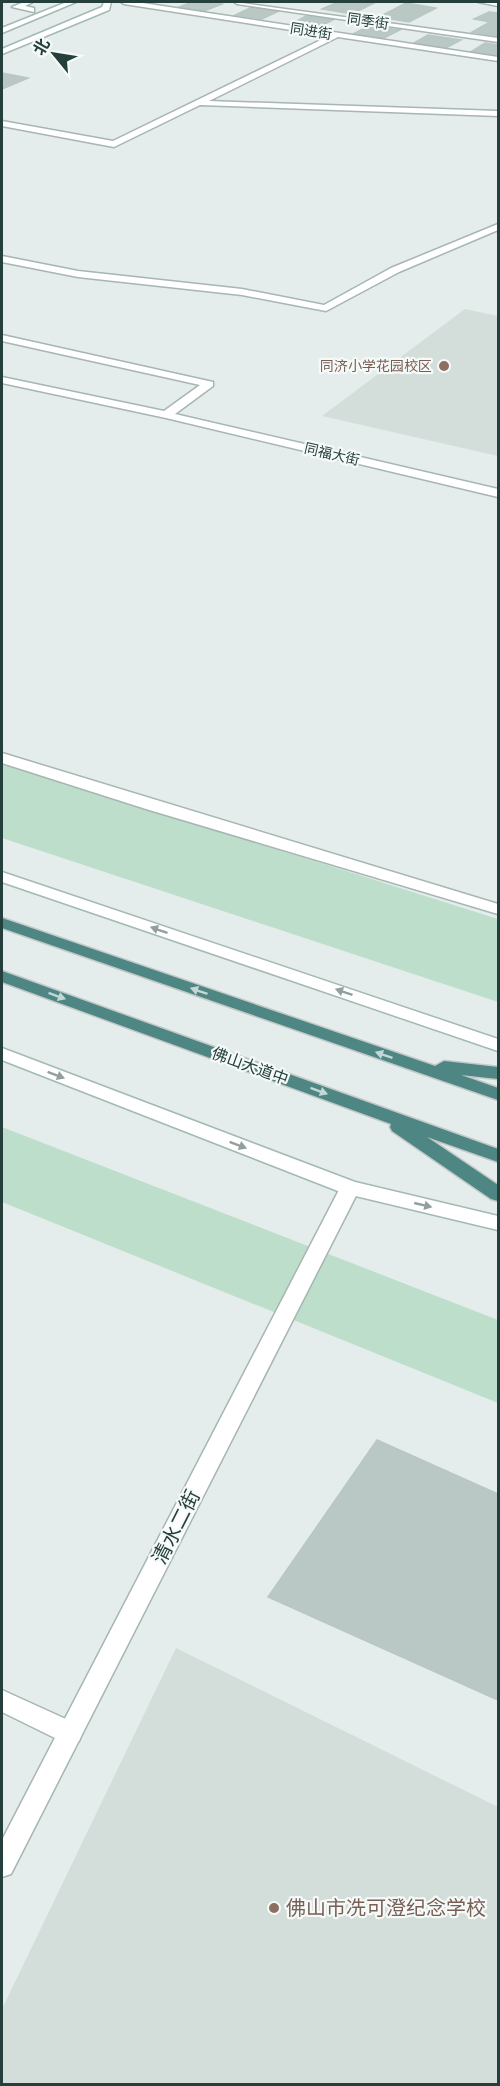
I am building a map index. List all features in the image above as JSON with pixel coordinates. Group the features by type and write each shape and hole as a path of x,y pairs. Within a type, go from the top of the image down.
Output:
{"highway":[{"path":"2,923 498,1094"},
{"name":"佛山大道中","path":"2,976 498,1156"},
{"path":"409,1064 498,1073"},
{"path":"375,1111 498,1194"}],"street":[{"path":"2,22 30,6 70,2"},
{"path":"2,31 70,2"},
{"path":"2,44 101,2"},
{"path":"2,52 106,8 107,2"},
{"name":"同进街","path":"124,2 498,59"},
{"name":"同季街","path":"237,2 498,40"},
{"path":"481,2 498,4"},
{"path":"2,124 114,144 336,35"},
{"path":"197,103 498,114"},
{"path":"2,259 78,274 242,292 326,308 395,270 498,226"},
{"path":"2,338 209,384 166,415"},
{"name":"同福大街","path":"2,380 166,415 498,493"},
{"path":"2,758 152,806 498,909"},
{"path":"2,877 498,1045"},
{"path":"2,1054 350,1188 498,1223"},
{"name":"清水二街","path":"2,1865 350,1188"},
{"path":"2,1701 70,1733"}],"shaded area":[{"name":"同济小学花园校区","path":"465,309 498,316 498,456 322,416"},
{"name":"佛山市冼可澄纪念学校","path":"176,1648 498,1807 498,2084 2,2084 2,2009"}],"green space":[{"path":"2,762 498,919 498,1002 2,838"},
{"path":"2,1127 498,1320 498,1403 2,1202"}],"building":[{"path":"192,2 222,4 204,11 179,7"},
{"path":"338,2 376,2 352,14 322,9"},
{"path":"406,3 436,8 409,22 379,17"},
{"path":"252,7 279,11 262,19 235,15"},
{"path":"489,12 498,13 498,36 472,32 490,22 474,19"},
{"path":"306,16 333,20 317,28 291,24"},
{"path":"369,26 400,30 382,39 353,34"},
{"path":"428,35 461,40 446,48 412,44"},
{"path":"485,43 498,45 498,57 469,53"},
{"path":"2,73 28,78 2,89"},
{"path":"377,1440 498,1494 498,1700 268,1597"}],"place":[{"name":"同济小学花园校区","path":"444,366"},
{"name":"佛山市冼可澄纪念学校","path":"274,1908"}]}
